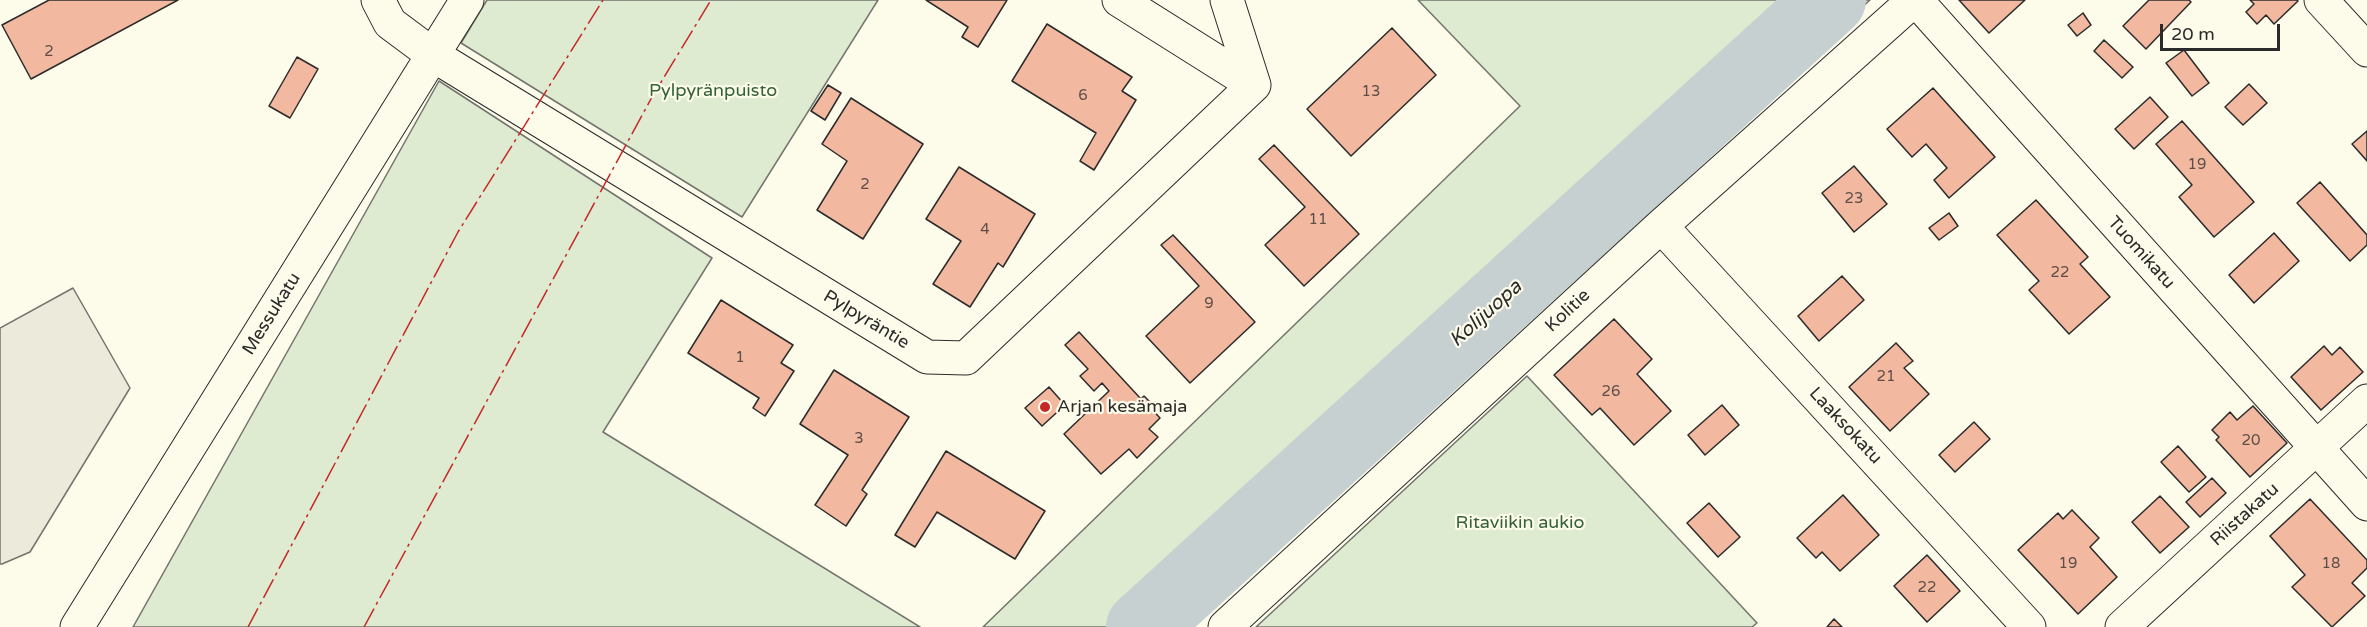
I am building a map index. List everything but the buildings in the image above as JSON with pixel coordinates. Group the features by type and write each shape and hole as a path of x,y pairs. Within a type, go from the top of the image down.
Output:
{"street":[{"name":"Pylpyräntie","path":"378,0 390,23 433,55 927,357 966,357 1254,85"},
{"name":"Messukatu","path":"77,627 467,0"},
{"path":"1119,0 1254,85"},
{"path":"1227,0 1254,85"},
{"name":"Kolitie","path":"1225,627 1660,226 1915,0"},
{"name":"Tuomikatu","path":"1915,0 2316,450 2367,504"},
{"path":"2321,0 2367,50"},
{"name":"Laaksokatu","path":"1660,226 2029,627"},
{"name":"Riistakatu","path":"2122,627 2367,401"}],"green space":[{"name":"Pylpyränpuisto","path":"487,0 878,0 742,217 461,43"},
{"path":"1418,0 1870,0 1399,430 1191,627 983,627 1520,106"},
{"path":"439,81 712,258 603,432 920,627 133,627"},
{"name":"Ritaviikin aukio","path":"1527,376 1757,623 1752,627 1256,627"}],"shaded area":[{"path":"73,288 130,388 30,552 0,564 0,328"}],"waterway":[{"name":"Kolijuopa","path":"1142,627 1830,0"}],"power":[{"path":"248,627 458,232 603,0"},
{"path":"364,627 652,97 711,0"}],"place":[{"name":"Arjan kesämaja","path":"1045,407"}]}
